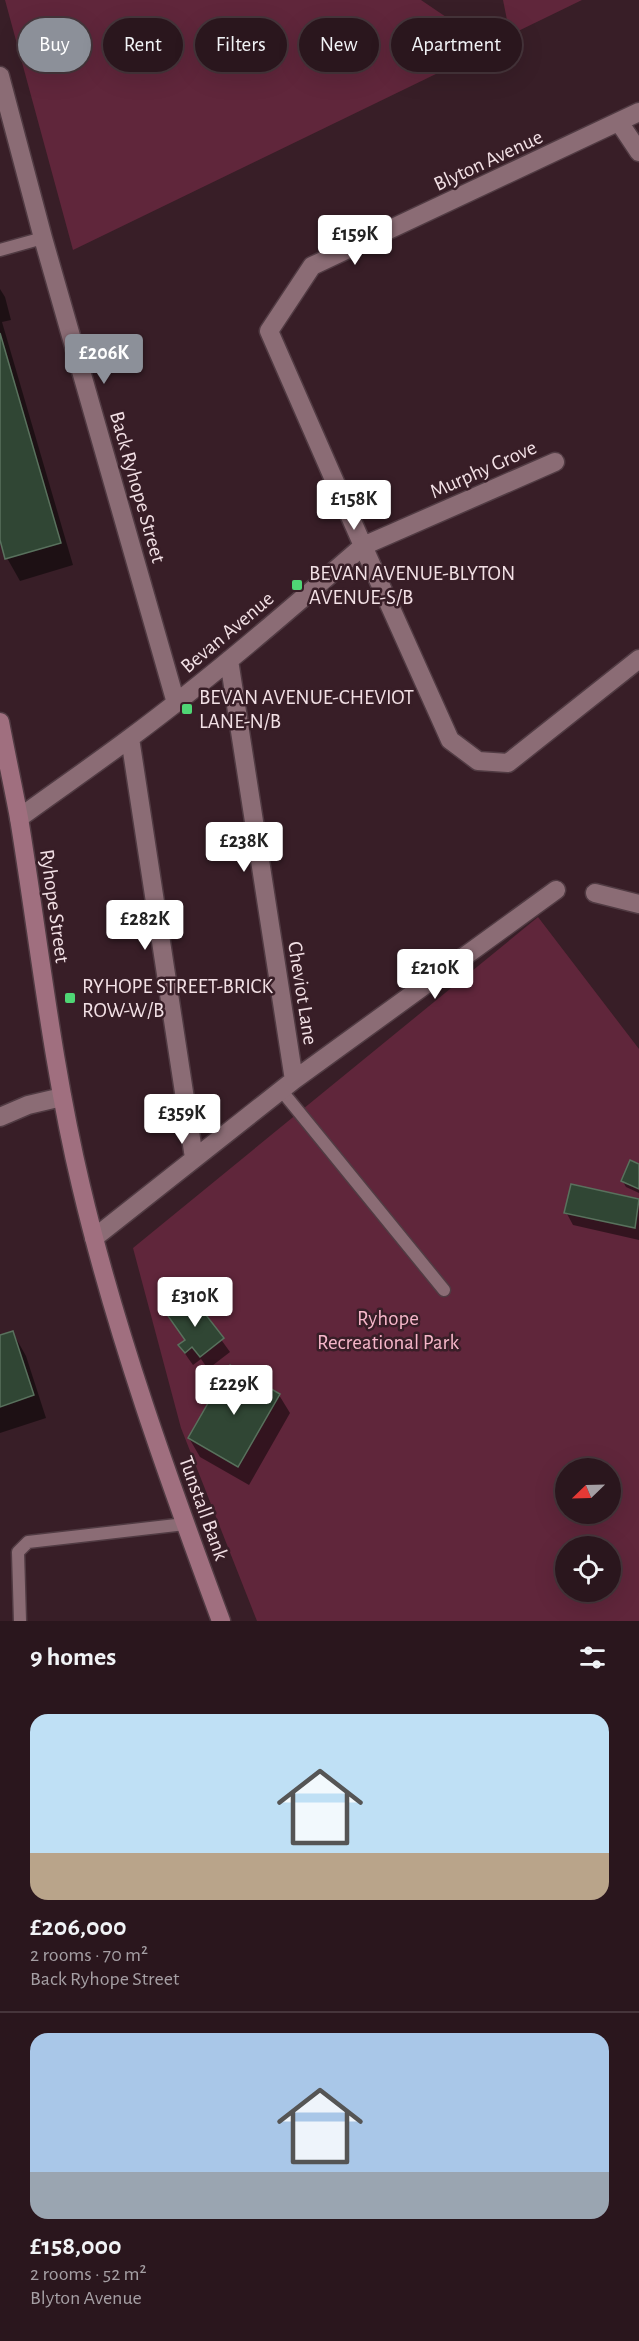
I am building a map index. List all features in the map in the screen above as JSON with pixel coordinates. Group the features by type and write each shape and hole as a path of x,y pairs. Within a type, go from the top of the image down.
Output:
{"main road":[{"name":"Ryhope Street","path":"0,722 19,818 62,1097 94,1238"},
{"name":"Tunstall Bank","path":"94,1238 141,1395 221,1621"}],"street":[{"name":"Back Ryhope Street","path":"0,76 43,238 176,703"},
{"name":"Blyton Avenue","path":"363,546 269,331 312,266 639,112"},
{"path":"619,122 639,152"},
{"name":"Murphy Grove","path":"363,546 555,462"},
{"path":"363,546 450,740 478,761 508,763 639,659"},
{"name":"Bevan Avenue","path":"19,818 176,703 363,546"},
{"name":"Cheviot Lane","path":"229,660 287,1085"},
{"path":"130,738 194,1158"},
{"path":"94,1238 287,1085 556,890"},
{"path":"595,893 639,904"},
{"path":"0,1117 28,1105 62,1097"}],"lane":[{"path":"0,250 43,238"},
{"path":"287,1085 444,1290"},
{"path":"20,1621 18,1552 27,1542 185,1524"}],"green space":[{"path":"5,0 421,0 448,18 391,18 391,72 440,72 73,250 25,72 91,72 91,18 18,18 18,48"},
{"path":"503,0 582,0 522,29 522,18 507,18"},
{"name":"Ryhope Recreational Park","path":"538,917 639,1049 639,1621 257,1621 181,1428 133,1248"}],"building":[{"path":"0,333 61,543 5,559 0,540"},
{"path":"630,1160 639,1164 639,1189 621,1181"},
{"path":"571,1184 639,1199 635,1228 564,1213"},
{"path":"192,1297 224,1338 200,1357 192,1347 185,1353 178,1345 185,1340 168,1316"},
{"path":"13,1331 34,1395 0,1407 0,1335"},
{"path":"230,1365 280,1394 238,1467 188,1438"}],"place":[{"name":"BEVAN AVENUE-BLYTON AVENUE-S/B","path":"297,585"},
{"name":"BEVAN AVENUE-CHEVIOT LANE-N/B","path":"187,709"},
{"name":"RYHOPE STREET-BRICK ROW-W/B","path":"70,998"}]}
